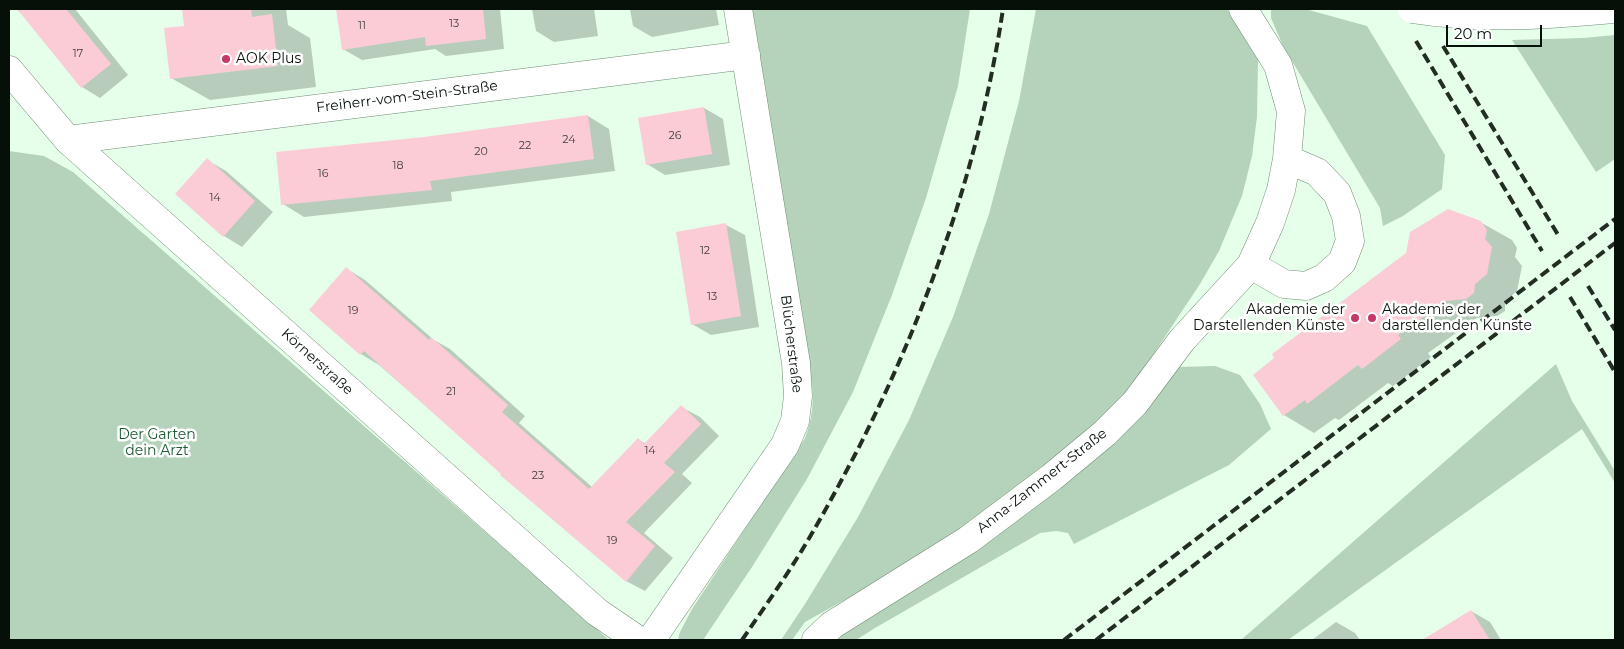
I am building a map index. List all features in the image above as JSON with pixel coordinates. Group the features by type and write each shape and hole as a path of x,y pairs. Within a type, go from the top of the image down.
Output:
{"street":[{"name":"Blücherstraße","path":"651,640 785,445 795,421 798,396 796,363 738,9"},
{"name":"Anna-Zammert-Straße","path":"816,640 832,625 968,540 1052,477 1105,433 1135,403 1182,340 1251,265 1270,223 1281,190 1287,159 1291,111 1278,65 1242,9"},
{"path":"1412,9 1446,13 1510,16 1615,9"},
{"name":"Freiherr-vom-Stein-Straße","path":"68,140 746,55"},
{"name":"Körnerstraße","path":"9,70 68,140 597,612 638,640"},
{"path":"1251,265 1284,284 1306,286 1324,278 1342,262 1350,241 1346,216 1337,193 1317,172 1287,159"}],"green space":[{"path":"750,9 970,9 958,86 926,198 892,295 853,392 807,479 752,567 703,640 678,640 692,609 805,438 812,411 812,384"},
{"path":"1036,9 1227,9 1258,60 1257,117 1252,156 1242,196 1219,251 1200,284 1123,400 1049,468 960,532 895,572 805,622 792,640 781,640 858,517 909,420 953,317 989,214 1019,101"},
{"path":"1271,9 1305,9 1367,26 1445,155 1442,189 1403,216 1383,226 1380,208 1283,46 1271,18"},
{"path":"1615,35 1615,159 1596,172 1512,40"},
{"name":"Der Garten dein Arzt","path":"9,151 44,156 73,172 609,640 9,640"},
{"path":"1556,364 1572,401 1615,471 1615,483 1582,429 1288,640 1241,640"},
{"path":"1215,366 1240,375 1260,404 1271,429 1229,465 1074,544 1068,533 1056,531 1040,533 856,640 828,640 1124,428 1179,367"}],"building":[{"path":"17,9 66,9 111,64 81,88"},
{"path":"182,9 251,9 252,17 272,14 278,66 170,79 164,28 184,26"},
{"path":"336,9 483,9 486,39 426,46 425,37 342,50"},
{"path":"704,107 712,154 646,165 638,118"},
{"path":"588,115 594,159 430,181 432,190 281,205 276,152 424,137"},
{"path":"207,158 255,201 223,237 175,194"},
{"name":"Akademie der darstellenden Künste","path":"1448,209 1481,221 1487,230 1485,239 1492,247 1487,274 1475,284 1474,293 1466,299 1446,301 1398,335 1401,339 1362,369 1358,365 1307,404 1305,400 1283,416 1253,375 1274,358 1272,354 1406,253 1410,232"},
{"path":"726,223 741,316 691,325 676,232"},
{"path":"346,267 429,340 431,337 508,405 502,412 589,489 638,438 644,444 681,405 701,424 664,463 675,472 626,522 655,546 626,582 500,475 364,351 360,355 309,310"},
{"path":"1471,610 1490,640 1422,640"}],"railway":[{"path":"742,640 792,566 822,516 858,449 907,344 929,290 965,180 993,66 1003,9"},
{"path":"1416,41 1542,251"},
{"path":"1443,46 1560,238"},
{"path":"1064,640 1615,219"},
{"path":"1096,640 1615,243"},
{"path":"1588,286 1615,330"},
{"path":"1570,297 1615,372"}],"place":[{"name":"AOK Plus","path":"226,59"},
{"name":"Akademie der Darstellenden Künste","path":"1355,318"},
{"name":"Akademie der darstellenden Künste","path":"1372,318"}]}
